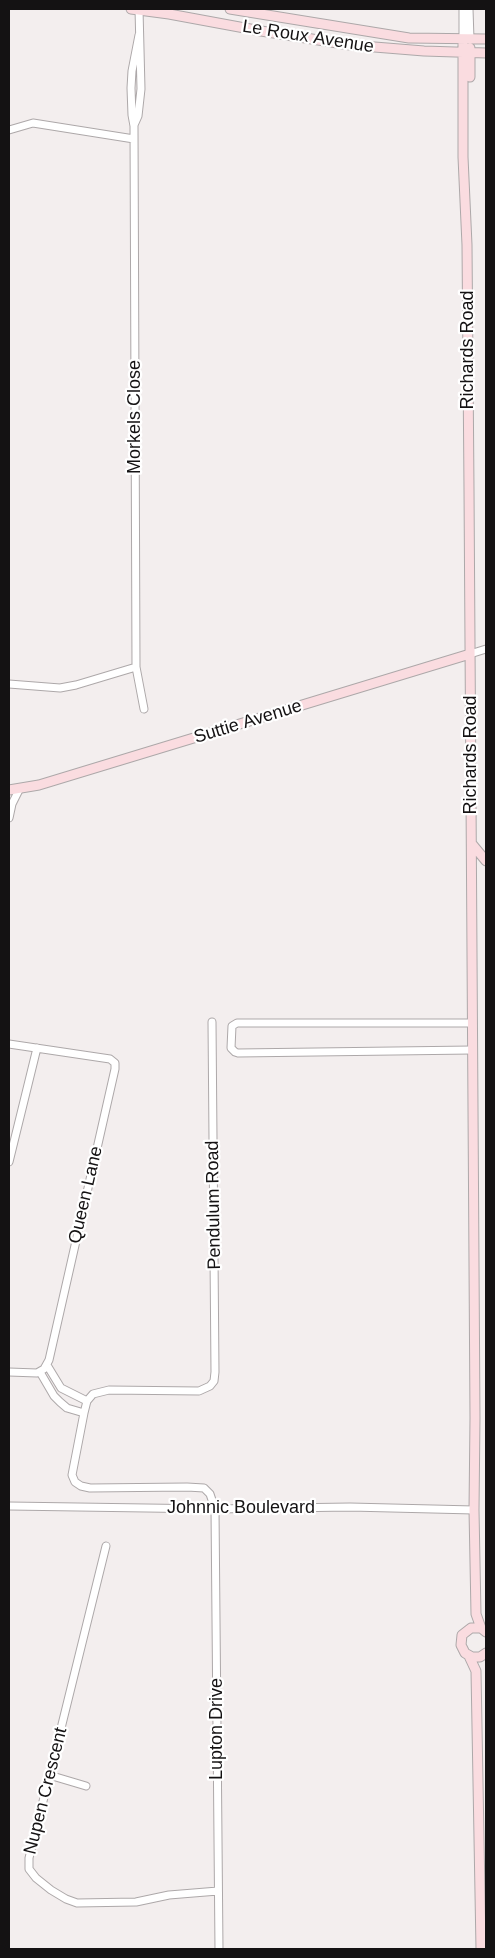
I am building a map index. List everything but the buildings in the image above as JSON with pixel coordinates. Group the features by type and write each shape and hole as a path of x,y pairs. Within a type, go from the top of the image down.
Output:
{"street":[{"name":"Le Roux Avenue","path":"136,9 350,45 486,53"},
{"name":"Morkels Close","path":"136,9 141,89 138,116 134,126 136,667 144,708"},
{"name":"Le Roux Avenue","path":"230,9 409,38 486,39"},
{"name":"Richards Road","path":"463,9 467,53 468,183 466,195 472,844 474,1510 476,1614 483,1630"},
{"name":"Richards Road","path":"466,39 470,9"},
{"path":"9,130 33,123 134,139"},
{"name":"Suttie Avenue","path":"9,790 19,790 283,712 486,649"},
{"path":"9,684 60,688 136,667"},
{"path":"9,818 12,804 19,790"},
{"path":"472,844 486,861"},
{"name":"Pendulum Road","path":"87,1401 93,1394 109,1390 199,1391 210,1386 214,1381 212,1022"},
{"path":"472,1023 238,1023 232,1026 231,1048 234,1052 238,1053 472,1050"},
{"name":"Queen Lane","path":"9,1044 110,1059 115,1066 47,1366"},
{"path":"9,1157 37,1048"},
{"path":"9,1372 32,1374 40,1372 47,1366 61,1388 87,1401 72,1475 75,1482 81,1486 90,1488 204,1488 210,1494 215,1509"},
{"path":"40,1372 54,1396 60,1402 67,1408 84,1413"},
{"name":"Johnnic Boulevard","path":"9,1506 215,1509 350,1507 474,1510"},
{"name":"Lupton Drive","path":"215,1509 219,1949"},
{"name":"Nupen Crescent","path":"106,1546 29,1858 29,1867 36,1878 57,1894 77,1903 139,1902 169,1895 218,1891"},
{"name":"Richards Road","path":"469,1656 462,1649 460,1640 462,1635 470,1628 476,1614"},
{"path":"470,1628 483,1630"},
{"path":"469,1656 476,1658 485,1654"},
{"path":"476,1671 485,1654"},
{"path":"469,1656 476,1671 481,1949"},
{"path":"49,1775 86,1786"}]}
